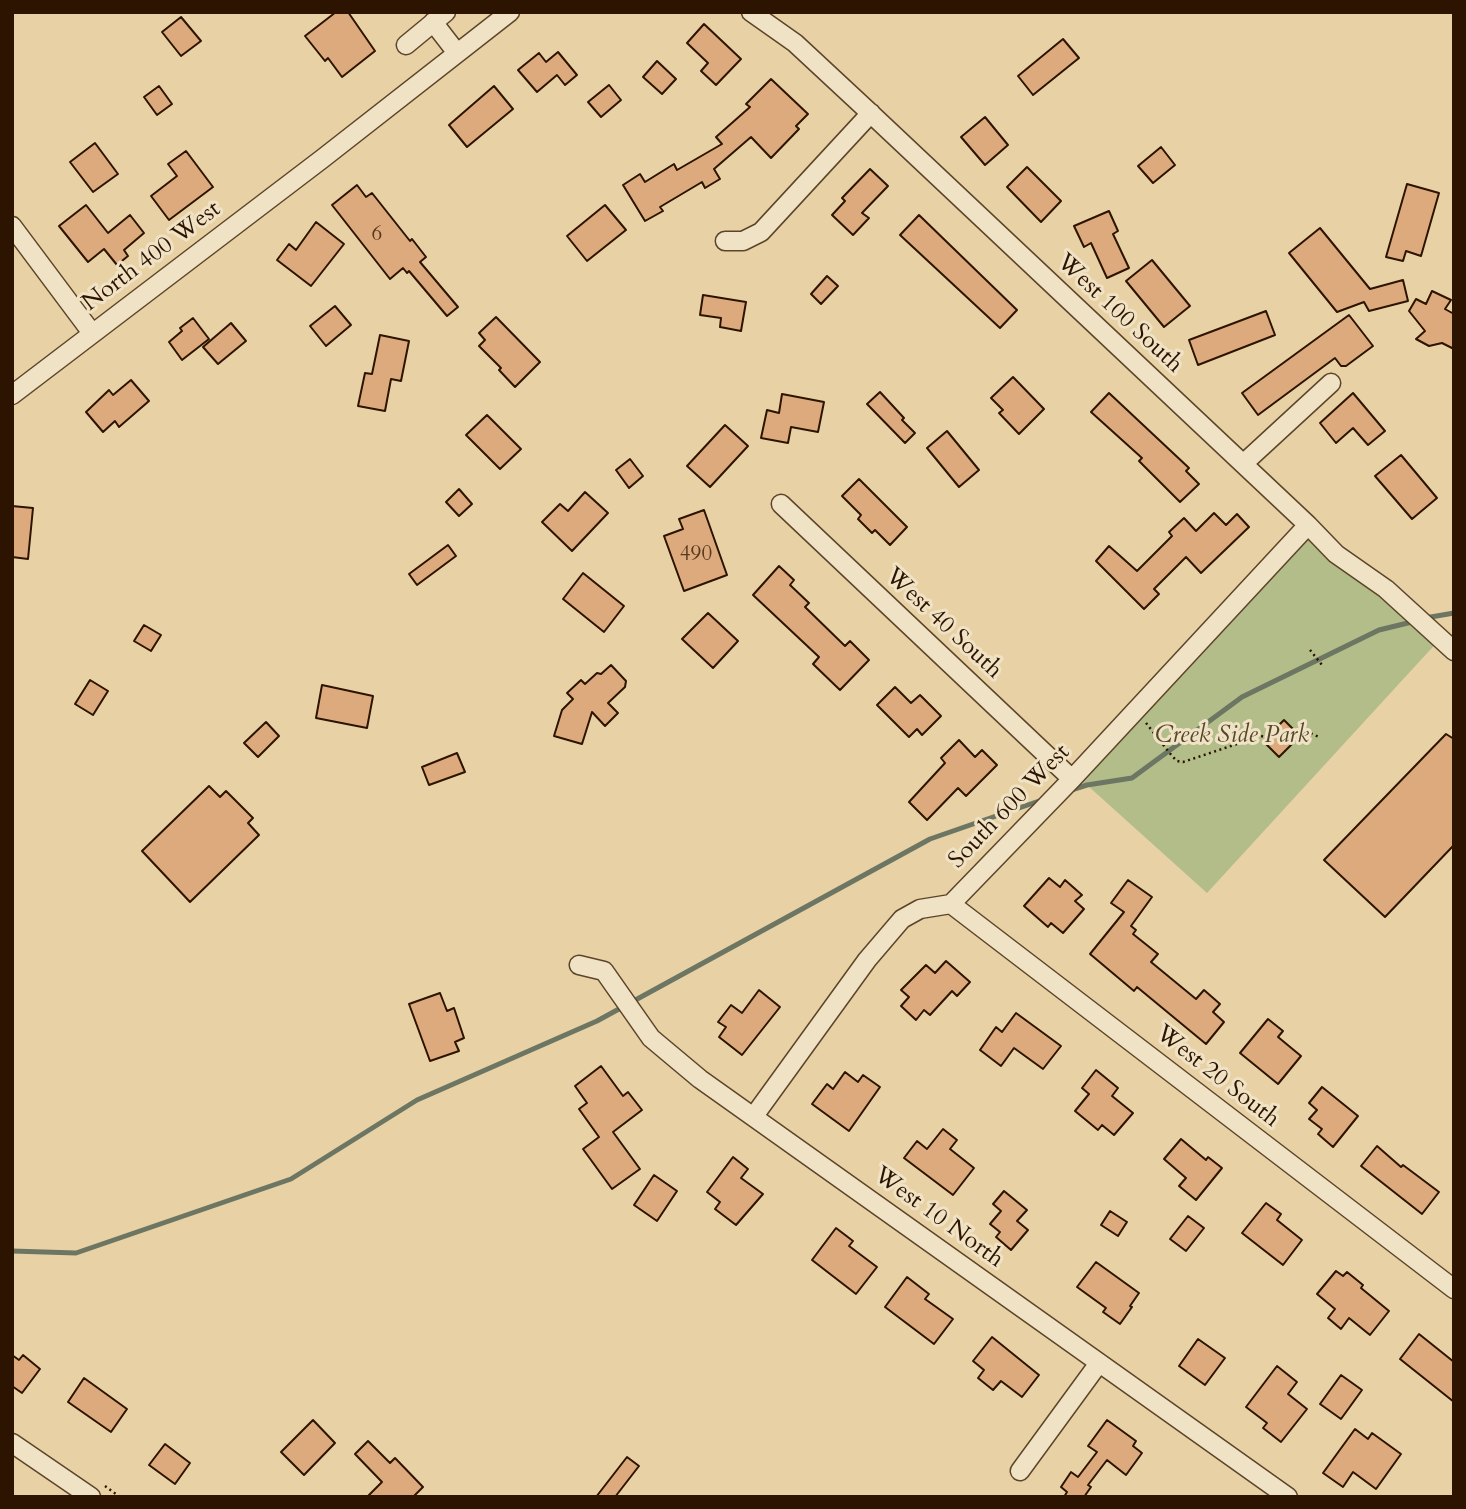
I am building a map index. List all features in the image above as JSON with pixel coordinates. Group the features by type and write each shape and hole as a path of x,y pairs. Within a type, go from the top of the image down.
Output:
{"street":[{"name":"North 400 West","path":"12,395 510,12"},
{"name":"West 100 South","path":"751,12 795,43 871,113 1336,554 1386,589 1454,651"},
{"path":"406,45 440,17 457,54"},
{"path":"725,241 743,241 761,232 871,113"},
{"path":"12,226 92,333"},
{"path":"1243,464 1331,383"},
{"name":"West 40 South","path":"781,504 1072,779"},
{"name":"South 600 West","path":"754,1116 867,960 902,919 920,909 951,904 1072,779 1308,525"},
{"name":"West 20 South","path":"951,904 1454,1289"},
{"name":"West 10 North","path":"579,965 604,971 651,1038 700,1079 1288,1497"},
{"path":"1020,1471 1099,1363"},
{"path":"12,1443 92,1497"}],"path":[{"path":"1310,650 1322,665"},
{"path":"1146,723 1172,756 1183,762 1261,736 1266,737"},
{"path":"1296,732 1301,729 1319,737"}],"green space":[{"name":"Creek Side Park","path":"1308,525 1441,638 1207,893 1087,785 1072,779"}],"building":[{"path":"336,12 348,12 375,51 342,77 328,58 325,61 305,36"},
{"path":"181,17 201,41 181,56 162,32"},
{"path":"704,24 741,59 716,85 701,71 708,63 687,43"},
{"path":"1063,39 1079,58 1033,95 1018,76"},
{"path":"558,52 577,75 565,85 557,75 537,92 518,70 539,53 546,62"},
{"path":"657,61 676,79 662,94 643,77"},
{"path":"771,79 808,114 796,126 799,129 771,158 751,137 714,169 720,179 705,188 702,182 660,207 663,211 645,221 623,185 640,174 645,182 674,164 677,170 722,144 716,137 750,107 746,104"},
{"path":"609,85 621,100 601,117 588,102"},
{"path":"159,86 172,104 157,115 144,97"},
{"path":"494,86 513,109 467,147 449,125"},
{"path":"985,117 1008,145 985,165 961,137"},
{"path":"95,143 118,174 93,192 70,162"},
{"path":"1161,147 1175,165 1153,183 1138,166"},
{"path":"186,151 213,187 169,220 151,196 177,176 168,164"},
{"path":"1027,167 1061,201 1041,222 1007,187"},
{"path":"870,169 888,186 862,213 869,218 853,235 832,215 845,201 842,198"},
{"path":"1407,184 1439,193 1421,256 1406,251 1403,261 1386,257"},
{"path":"357,185 366,197 372,193 426,257 420,262 458,307 447,316 409,271 407,273 403,268 390,279 332,205"},
{"path":"86,205 108,233 130,215 144,233 124,250 128,256 117,265 104,249 88,262 59,226"},
{"path":"605,205 626,230 587,261 567,236"},
{"path":"1109,211 1118,231 1113,234 1129,268 1107,278 1091,243 1084,247 1074,226"},
{"path":"919,215 1017,310 1000,328 900,235"},
{"path":"316,222 344,244 311,286 277,260 289,244 296,250"},
{"path":"1320,228 1370,289 1403,280 1408,301 1369,311 1364,302 1337,312 1289,253"},
{"path":"1152,260 1190,306 1164,327 1126,281"},
{"path":"827,276 838,286 821,304 811,294"},
{"path":"1432,291 1451,300 1445,309 1454,314 1454,349 1442,343 1429,346 1416,339 1425,331 1409,311 1416,299 1426,304"},
{"path":"703,295 746,302 741,331 720,327 721,318 700,315"},
{"path":"335,306 351,325 326,346 310,326"},
{"path":"1266,311 1275,335 1198,365 1189,340"},
{"path":"1349,315 1373,346 1346,366 1341,366 1335,358 1258,415 1242,393"},
{"path":"496,317 540,362 515,387 479,346 485,340 479,333"},
{"path":"193,318 209,339 182,360 169,342 182,331 180,328"},
{"path":"231,323 246,341 218,364 203,347"},
{"path":"380,335 409,341 401,381 391,379 385,411 358,406 365,373 372,374"},
{"path":"1013,377 1044,409 1019,434 999,413 1003,410 991,398"},
{"path":"131,380 149,401 119,427 115,421 103,432 86,412 109,390 113,395"},
{"path":"880,392 915,433 905,443 867,404"},
{"path":"1109,393 1189,468 1186,471 1199,484 1180,502 1139,461 1142,458 1091,412"},
{"path":"1353,393 1385,431 1368,445 1353,428 1336,443 1320,423"},
{"path":"782,394 824,402 818,432 791,427 788,443 761,438 767,410 779,413"},
{"path":"487,415 521,449 500,469 466,435"},
{"path":"725,425 748,446 710,487 687,466"},
{"path":"947,431 979,470 959,487 927,448"},
{"path":"1401,455 1437,498 1412,519 1375,476"},
{"path":"630,459 643,476 629,488 616,470"},
{"path":"859,479 907,527 890,545 875,530 872,533 858,519 861,515 842,496"},
{"path":"459,489 472,504 459,516 446,502"},
{"path":"585,492 608,513 572,551 542,522 560,504 568,511"},
{"path":"12,506 33,508 28,559 12,557"},
{"path":"704,510 727,575 684,591 664,536 683,529 679,519"},
{"path":"1214,513 1226,525 1237,514 1249,527 1201,573 1186,557 1154,589 1159,594 1144,609 1096,561 1109,546 1137,571 1172,536 1169,532 1184,518 1196,531"},
{"path":"448,545 456,556 417,585 409,574"},
{"path":"779,566 794,580 790,585 809,603 805,607 845,646 850,641 869,660 840,690 813,664 819,657 753,595"},
{"path":"583,573 624,606 604,632 563,599"},
{"path":"708,613 738,641 713,668 682,639"},
{"path":"144,625 161,635 151,651 134,641"},
{"path":"611,665 626,681 625,687 608,703 618,713 605,726 592,712 582,744 554,736 562,710 573,699 567,693 581,680 585,684"},
{"path":"90,680 108,691 93,715 75,704"},
{"path":"322,685 373,696 367,728 316,718"},
{"path":"895,687 911,703 920,695 941,716 922,735 917,729 909,737 877,705"},
{"path":"1284,720 1300,736 1279,757 1263,741"},
{"path":"266,722 279,736 258,757 244,743"},
{"path":"1446,734 1454,739 1454,845 1385,917 1324,860"},
{"path":"959,740 975,757 982,750 997,765 966,796 958,788 927,820 909,802 945,763 941,758"},
{"path":"457,753 465,772 429,785 422,767"},
{"path":"209,786 220,797 226,791 253,818 248,823 259,835 190,902 142,851"},
{"path":"1049,878 1060,887 1065,880 1082,895 1075,901 1084,909 1063,933 1051,923 1048,927 1024,906"},
{"path":"1128,880 1152,897 1131,926 1136,930 1133,934 1158,954 1151,962 1196,999 1204,990 1220,1004 1213,1012 1224,1022 1206,1044 1137,987 1134,991 1090,954 1124,912 1111,903"},
{"path":"946,961 970,982 957,996 952,991 930,1015 924,1010 916,1020 901,1006 909,997 901,990 926,965 935,973"},
{"path":"759,990 780,1007 742,1055 719,1037 726,1027 718,1022 731,1005 742,1013"},
{"path":"440,993 447,1011 454,1008 464,1038 455,1042 459,1051 430,1061 409,1004"},
{"path":"1016,1013 1061,1046 1043,1069 1014,1048 1001,1066 980,1050 996,1027 1002,1032"},
{"path":"1268,1019 1283,1031 1278,1037 1301,1056 1278,1084 1240,1053"},
{"path":"601,1066 623,1096 628,1092 642,1110 613,1132 640,1169 612,1189 583,1149 599,1137 579,1109 587,1103 575,1086"},
{"path":"1096,1070 1118,1088 1112,1096 1133,1113 1114,1135 1102,1125 1098,1130 1075,1111 1089,1094 1082,1088"},
{"path":"845,1072 858,1082 863,1075 880,1087 849,1131 812,1104 827,1084 833,1089"},
{"path":"1322,1087 1358,1116 1333,1147 1318,1134 1322,1129 1309,1119 1317,1110 1309,1103"},
{"path":"943,1129 957,1140 950,1149 974,1168 953,1195 904,1158 917,1141 927,1149"},
{"path":"1181,1139 1206,1160 1208,1157 1222,1168 1196,1200 1179,1186 1186,1178 1164,1159"},
{"path":"1377,1146 1401,1167 1403,1165 1439,1192 1422,1214 1361,1166"},
{"path":"733,1157 748,1169 741,1178 763,1194 736,1225 715,1209 720,1202 707,1192"},
{"path":"654,1175 677,1191 657,1221 634,1205"},
{"path":"1004,1191 1027,1210 1017,1221 1028,1230 1011,1250 996,1237 1000,1232 990,1224 1001,1211 993,1204"},
{"path":"1266,1203 1281,1214 1277,1220 1302,1240 1283,1265 1242,1233"},
{"path":"1110,1211 1127,1222 1118,1236 1101,1225"},
{"path":"1188,1216 1204,1228 1186,1251 1170,1239"},
{"path":"836,1228 853,1241 849,1246 877,1267 856,1294 812,1260"},
{"path":"1096,1262 1139,1293 1120,1324 1103,1312 1106,1308 1077,1287"},
{"path":"1336,1271 1343,1276 1347,1272 1363,1285 1361,1288 1389,1311 1370,1335 1349,1318 1341,1329 1328,1318 1335,1309 1317,1294"},
{"path":"907,1277 929,1294 925,1299 953,1319 934,1344 885,1307"},
{"path":"1419,1334 1454,1362 1454,1402 1400,1359"},
{"path":"992,1337 1039,1375 1022,1397 1001,1381 993,1390 978,1378 984,1370 973,1361"},
{"path":"1198,1339 1225,1358 1205,1385 1179,1366"},
{"path":"12,1355 19,1360 23,1355 40,1369 22,1393 12,1386"},
{"path":"1277,1366 1297,1382 1288,1394 1307,1409 1281,1442 1263,1428 1267,1423 1246,1407"},
{"path":"1341,1375 1362,1390 1341,1419 1320,1404"},
{"path":"84,1378 127,1409 111,1432 68,1402"},
{"path":"313,1420 335,1443 304,1475 281,1452"},
{"path":"1107,1420 1136,1441 1133,1446 1142,1453 1126,1475 1107,1460 1088,1485 1091,1487 1084,1497 1064,1497 1067,1492 1061,1487 1071,1472 1078,1477 1097,1452 1088,1446"},
{"path":"1355,1429 1368,1439 1372,1433 1401,1454 1376,1489 1353,1472 1343,1487 1323,1473"},
{"path":"368,1441 390,1463 395,1458 423,1487 413,1497 367,1497 382,1482 355,1454"},
{"path":"165,1444 190,1463 175,1484 149,1465"},
{"path":"627,1457 639,1466 615,1497 596,1497"}],"waterway":[{"path":"1425,618 1454,613"},
{"path":"1068,791 1132,778 1242,697 1379,630 1416,621"},
{"path":"12,1251 76,1253 291,1179 417,1100 597,1021 930,839 1042,800"}]}
